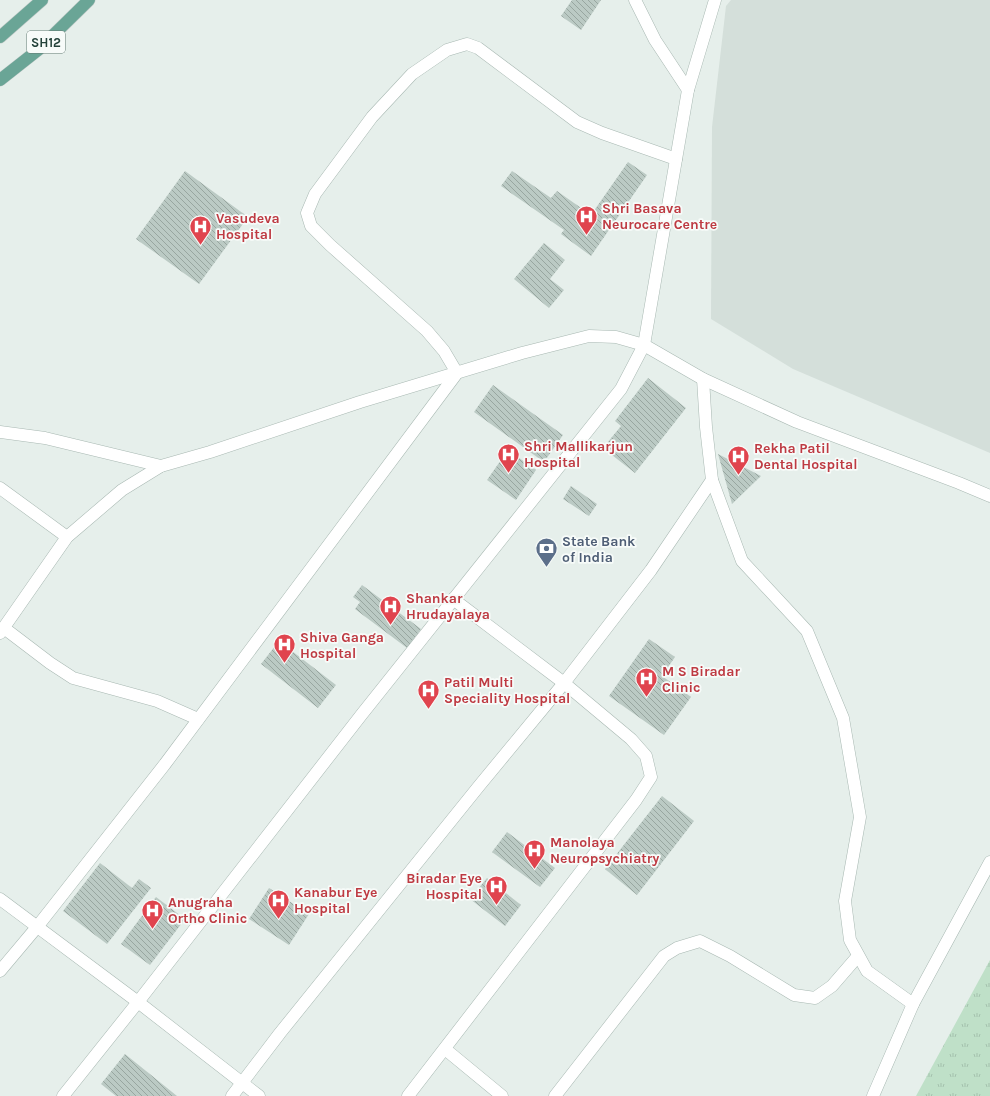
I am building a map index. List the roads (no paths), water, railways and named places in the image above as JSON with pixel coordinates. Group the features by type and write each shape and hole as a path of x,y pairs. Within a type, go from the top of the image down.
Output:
{"main road":[{"name":"SH12","path":"0,37 42,0"},
{"name":"SH12","path":"0,80 38,50 89,0"}],"street":[{"path":"635,0 655,40 688,90"},
{"path":"62,1096 138,1002 362,714 621,389 644,345 688,90 715,0"},
{"path":"457,373 444,351 427,331 330,245 311,226 307,212 314,194 372,117 412,74 447,50 467,44 478,48 577,122 602,133 676,159"},
{"path":"198,719 156,701 73,678 2,630 67,537 122,490 161,466 210,452 360,402 522,353 589,336 616,337 644,345 703,379 797,422 990,496"},
{"path":"0,971 37,927 198,719 457,373"},
{"path":"703,379 706,427 712,480 742,561 807,631 843,718 860,817 845,901 850,940 867,971 913,1004"},
{"path":"0,432 45,438 161,466"},
{"path":"232,1096 280,1033 564,683 651,570 712,480"},
{"path":"0,488 67,537"},
{"path":"408,1096 631,806 651,776 646,756 631,739 564,683 453,599"},
{"path":"873,1096 913,1004 990,862"},
{"path":"0,900 138,1002 259,1096"},
{"path":"555,1096 664,956 677,948 700,941 730,956 794,995 815,998 832,986 858,956"},
{"path":"445,1049 502,1096"}],"place":[{"name":"Shri Basava Neurocare Centre","path":"587,236"},
{"name":"Vasudeva Hospital","path":"200,246"},
{"name":"Shri Mallikarjun Hospital","path":"508,474"},
{"name":"Rekha Patil Dental Hospital","path":"739,476"},
{"name":"State Bank of India","path":"546,568"},
{"name":"Shankar Hrudayalaya","path":"391,626"},
{"name":"Shiva Ganga Hospital","path":"285,664"},
{"name":"M S Biradar Clinic","path":"647,698"},
{"name":"Patil Multi Speciality Hospital","path":"429,710"},
{"name":"Manolaya Neuropsychiatry","path":"534,870"},
{"name":"Biradar Eye Hospital","path":"497,906"},
{"name":"Kanabur Eye Hospital","path":"278,920"},
{"name":"Anugraha Ortho Clinic","path":"152,930"}]}
